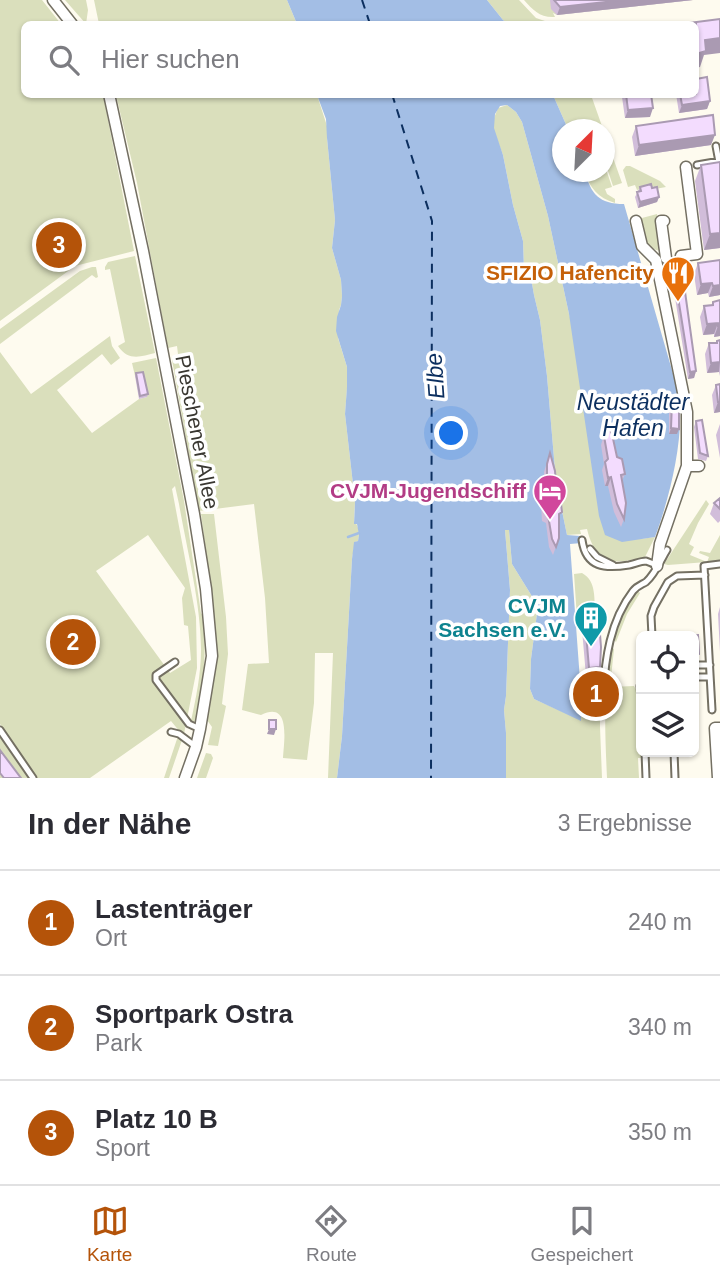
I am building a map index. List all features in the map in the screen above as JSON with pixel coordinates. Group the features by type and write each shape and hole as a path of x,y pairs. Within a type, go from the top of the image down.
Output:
{"street":[{"path":"53,0 70,21"},
{"name":"Pieschener Allee","path":"110,98 194,514 206,589 212,656 200,729 185,778"},
{"path":"681,256 697,254 692,166"},
{"path":"636,221 642,246 664,258"},
{"path":"657,566 660,544 687,466 690,412 664,258 661,221 664,221"},
{"path":"687,466 699,466"},
{"path":"717,728 718,778"}],"lane":[{"path":"692,166 720,162 716,146"},
{"path":"582,540 585,555 591,561 616,566 646,561 657,566"},
{"path":"590,549 616,566"},
{"path":"603,695 604,671 617,619 632,591 648,580 667,550"},
{"path":"712,710 704,566 720,564"},
{"path":"652,631 651,616 654,607 668,583 677,576 705,575"},
{"path":"175,662 156,675 156,680 190,724 200,729"},
{"path":"699,665 710,665"},
{"path":"699,677 710,677"},
{"path":"711,687 720,686"},
{"path":"0,730 33,778"},
{"path":"171,732 179,734 196,747"},
{"path":"645,757 646,778"},
{"path":"674,757 676,778"}],"green space":[{"path":"0,0 42,0 59,21 21,21 21,98 104,98 134,251 75,266 0,321"},
{"path":"65,0 86,0 88,10 86,21 83,21"},
{"path":"94,0 287,0 296,21 98,21"},
{"path":"487,0 519,0 536,18 545,21 504,21"},
{"path":"524,0 693,0 557,15 553,13 555,17 550,17 541,15"},
{"path":"117,98 318,98 327,126 335,220 332,248 341,280 342,296 338,338 347,367 345,414 355,502 354,521 359,533 352,559 342,736 337,778 328,778 333,653 315,653 314,703 307,760 283,758 284,724 277,713 261,715 242,710 248,664 269,663 265,598 254,504 199,511 172,360 178,354 177,346 168,348 137,183"},
{"path":"554,98 592,98 599,119 564,119"},
{"path":"507,105 516,112 522,122 548,216 569,314 640,539 655,537 645,557 623,561 607,559 595,550 587,529 580,530 581,534 567,535 556,482 540,320 531,278 524,269 523,241 503,155 494,131 494,118 498,108"},
{"path":"615,163 622,183 613,186 612,182 615,182"},
{"path":"626,166 660,181 666,187 655,189 653,186 637,190 635,185 628,187 623,170"},
{"path":"589,182 610,182 612,187 605,189 607,194 615,199 615,203 604,198"},
{"path":"657,214 662,251 648,245 640,220"},
{"path":"135,256 155,353 135,357 126,354 118,346 125,342 110,269 105,270 105,267 108,262"},
{"path":"96,267 98,277 92,275 0,344 0,329 80,271"},
{"path":"110,336 112,346 120,358 111,365 102,354 57,390 92,433 139,399 147,397 135,376 132,363 156,358 184,501 201,613 204,617 204,670 197,722 191,721 200,668 199,614 175,486 172,489 196,617 197,668 184,734 171,721 90,778 37,778 0,724 0,352 31,394","holes":["148,535 185,588 182,598 184,625 188,626 191,660 170,673 96,571"]},
{"path":"706,500 709,504 689,544 694,547 690,555 707,562 664,564"},
{"path":"201,514 214,514 226,617 228,654 222,704 226,706 218,746 208,745 212,727 207,720 215,658 211,589"},
{"path":"507,529 512,564 538,606 530,689 534,699 581,720 581,694 600,695 602,778 506,778 504,710 510,590"},
{"path":"720,535 720,561 707,562 709,557 699,553 710,553"},
{"path":"582,573 587,576 592,586 595,615 577,618 574,574"},
{"path":"637,590 640,593 627,614 616,642 613,639 615,632"},
{"path":"611,647 614,649 610,687 634,686 636,690 636,757 643,758 638,758 639,778 607,778 605,728"},
{"path":"178,736 182,740 169,778 164,778"},
{"path":"0,737 28,778 0,778"},
{"path":"206,753 213,758 206,778 197,778"}],"water":[{"path":"287,0 487,0 504,21 296,21"},
{"path":"318,98 554,98 564,119 552,119 552,182 589,182 593,192 602,200 624,204 678,391 680,426 675,465 655,537 622,542 605,535 599,516 569,314 548,216 522,122 516,112 507,105 500,106 495,114 494,128 523,241 524,269 531,278 540,320 556,482 567,535 580,536 582,543 570,544 581,721 534,699 530,689 538,606 512,564 509,530 505,530 510,590 504,710 506,778 337,778 342,736 352,559 354,542 358,541 359,535 357,524 354,524 355,502 345,414 347,367 336,331 342,296 341,280 332,248 335,220 326,119"}],"building":[{"path":"554,0 624,0 560,7"},
{"path":"720,19 720,38 705,40 706,51 699,53 699,22"},
{"path":"707,77 710,101 682,105 681,98 699,98 699,78"},
{"path":"626,98 652,98 653,108 628,110"},
{"path":"713,115 715,135 639,145 636,126"},
{"path":"720,162 720,233 710,234 701,165"},
{"path":"651,184 652,188 657,187 659,197 640,202 637,192 641,191 640,187"},
{"path":"720,260 720,285 701,284 698,263"},
{"path":"682,270 696,371 690,372 674,272"},
{"path":"720,300 720,325 707,324 704,306 713,305 713,302"},
{"path":"720,340 720,362 711,363 709,343 717,343"},
{"path":"143,372 148,394 140,396 136,373"},
{"path":"720,384 720,402 718,402 716,385"},
{"path":"672,402 679,402 679,429 671,428"},
{"path":"702,420 708,456 700,453 696,421"},
{"path":"607,425 617,457 622,459 625,474 621,475 626,503 624,519 617,504 611,477 608,478 605,462 608,459 604,436"},
{"path":"550,453 562,512 559,514 559,538 556,547 548,515 545,513 544,497 547,496 547,464"},
{"path":"720,498 720,509 714,503"},
{"name":"CVJM Sachsen e.V.","path":"598,609 600,667 589,668 584,610"},
{"path":"269,720 276,720 276,729 269,729"},
{"path":"0,750 21,778 4,778 0,773"}],"waterway":[{"path":"348,537 359,533"}],"ferry route":[{"path":"362,0 369,21"},
{"path":"393,98 432,221 431,778"}],"place":[{"name":"Platz 10 B","path":"59,245"},
{"name":"SFIZIO Hafencity","path":"678,303"},
{"name":"CVJM-Jugendschiff","path":"550,521"},
{"name":"Sportpark Ostra","path":"73,642"},
{"name":"CVJM Sachsen e.V.","path":"591,648"},
{"name":"Lastenträger","path":"596,694"}],"water label":[{"name":"Elbe","path":"435,376"},
{"name":"Neustädter Hafen","path":"633,415"}]}
